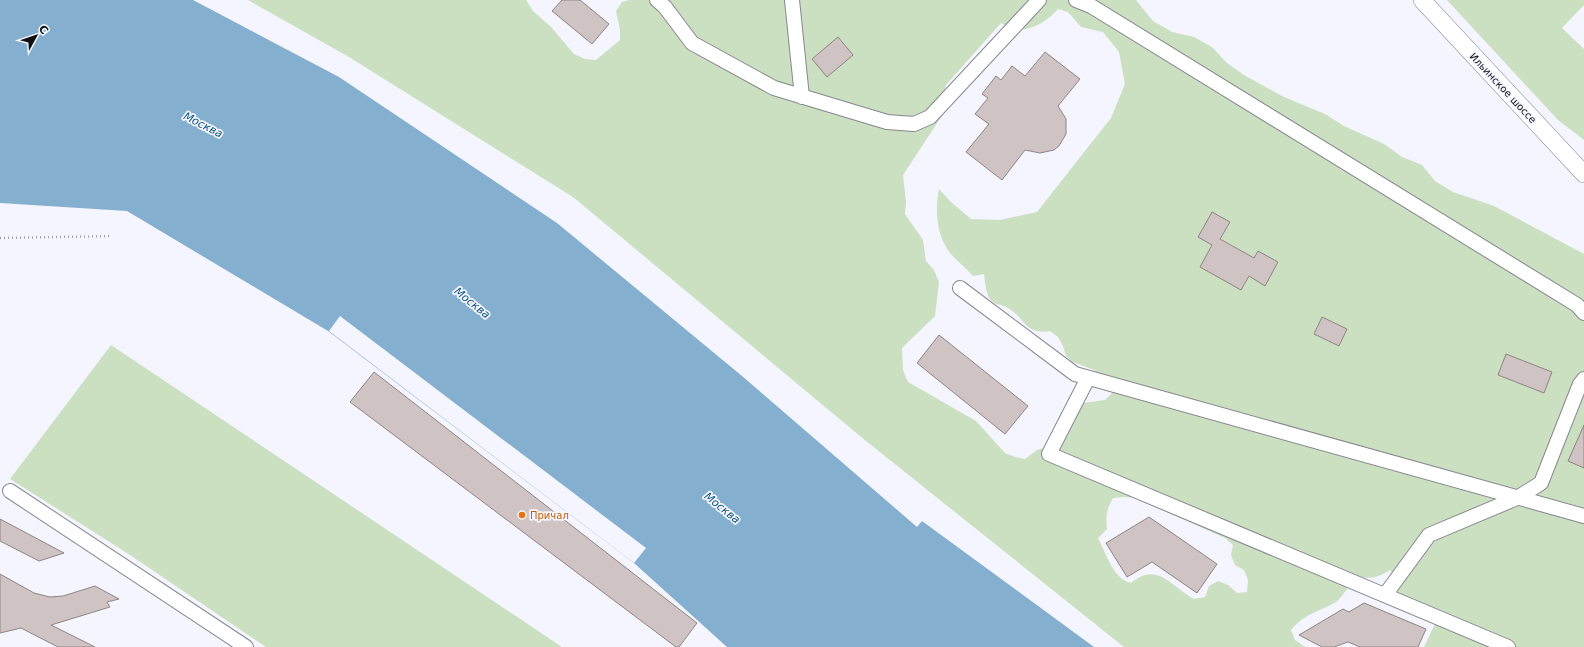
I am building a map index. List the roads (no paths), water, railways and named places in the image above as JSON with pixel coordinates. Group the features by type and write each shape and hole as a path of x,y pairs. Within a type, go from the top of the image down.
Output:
{"main road":[{"name":"Ильинское шоссе","path":"1422,0 1584,174"}],"lane":[{"path":"792,0 802,97"},
{"path":"661,2 692,43 774,88 887,122 914,124 930,117 1040,0"},
{"path":"1076,0 1091,6 1576,305 1584,312"},
{"path":"960,288 1075,374 1584,516"},
{"path":"1088,378 1049,454 1508,647"},
{"path":"1385,595 1428,535 1517,498 1541,483 1580,384 1584,378"},
{"path":"10,491 246,647"}],"water":[{"name":"Москва","path":"0,0 193,0 339,77 557,223 742,376 917,527 922,521 1094,647 727,647 634,563 328,331 127,211 0,203"}],"place":[{"name":"Причал","path":"522,515"}]}
